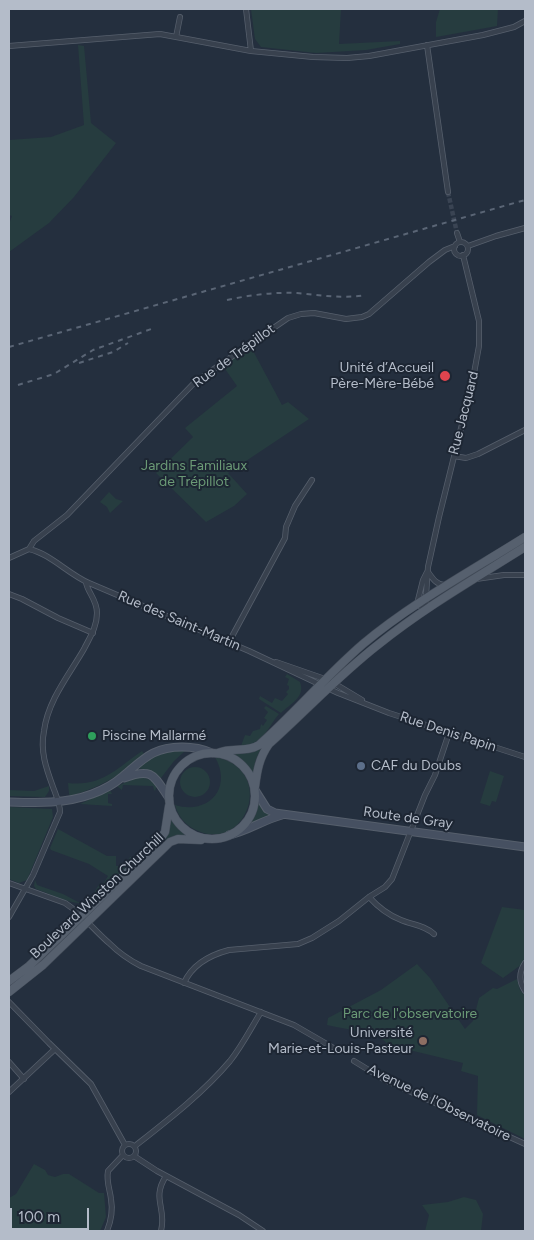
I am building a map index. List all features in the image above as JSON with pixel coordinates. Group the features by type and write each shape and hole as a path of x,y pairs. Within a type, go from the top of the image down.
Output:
{"main road":[{"path":"170,800 172,781 181,766 195,757 225,750 250,749 259,745 322,682 364,644 418,604 525,537"},
{"path":"9,802 58,803 76,799 138,773 150,775 160,782 170,800 173,812 182,826 195,835 210,839 229,835 241,828 250,817 255,804 258,764 269,744 378,644 425,610 525,546"},
{"path":"121,779 145,757 159,750 177,747 200,748 232,758 244,766 252,778 255,788"},
{"name":"Route de Gray","path":"255,788 267,809 275,812 525,847"},
{"name":"Boulevard Winston Churchill","path":"9,981 29,966 81,915 109,891 161,838 168,823 170,800"},
{"name":"Route de Gray","path":"229,835 243,832 266,820 288,814"},
{"name":"Boulevard Winston Churchill","path":"9,992 43,965 170,842 178,839 210,839"}],"street":[{"path":"246,9 251,51"},
{"path":"176,37 180,17"},
{"path":"9,46 151,35 176,37 251,51 347,58 427,46 504,30 525,21"},
{"path":"427,46 448,192"},
{"path":"468,246 525,228"},
{"path":"457,233 460,242"},
{"path":"460,242 468,246"},
{"path":"456,252 455,246 460,242"},
{"name":"Rue de Trépillot","path":"9,558 29,549 34,541 71,511 195,382 288,318 314,313 354,319 369,314 411,277 443,252 455,246"},
{"path":"443,252 456,252 459,255 464,255 468,251 468,246"},
{"name":"Rue Jacquard","path":"425,610 428,571 438,517 474,376 479,346 479,322 464,255"},
{"path":"454,456 466,458 478,454 525,430"},
{"path":"229,642 284,538 286,527 295,506 312,480"},
{"name":"Rue des Saint-Martin","path":"29,549 42,553 86,582 331,686"},
{"path":"428,571 438,584 447,586"},
{"name":"Rue Jacquard","path":"418,604 422,580 428,571"},
{"path":"475,579 504,575 525,575"},
{"name":"Rue des Saint-Martin","path":"58,803 44,761 42,743 47,714 53,700 92,633 96,622 96,603 86,582"},
{"path":"9,594 22,598 58,618 92,633"},
{"path":"418,604 425,610"},
{"name":"Rue des Saint-Martin","path":"273,662 282,663 331,686"},
{"name":"Rue Denis Papin","path":"331,686 372,706"},
{"name":"Rue Denis Papin","path":"331,686 372,706 525,757"},
{"path":"184,983 190,971 214,955 229,950 298,944 312,938 339,921 385,887 392,878 425,795 435,775 450,733"},
{"path":"9,916 26,889 58,817 60,808 58,803"},
{"path":"9,883 65,904 81,915 107,942 141,966 294,1025 332,1048"},
{"path":"369,897 388,914 402,921 423,926 434,934"},
{"path":"525,963 520,978 525,990"},
{"path":"9,1002 91,1084 125,1145"},
{"path":"135,1146 160,1127 197,1094 230,1061 261,1012"},
{"path":"9,1092 55,1049"},
{"name":"Avenue de l'Observatoire","path":"354,1061 385,1080 525,1144"},
{"path":"9,1062 24,1079"},
{"path":"131,1143 135,1146 137,1152 134,1156 129,1158 123,1155 122,1148 125,1145 131,1143"},
{"path":"107,1231 112,1206 108,1171 123,1155"},
{"path":"134,1156 264,1231"},
{"path":"161,1231 163,1218 158,1191 166,1176"}],"green space":[{"path":"251,9 341,9 339,44 400,41 400,44 366,50 316,53 261,47 255,39"},
{"path":"440,9 498,9 497,26 436,37 436,22"},
{"path":"78,45 84,46 91,123 116,143 74,197 49,223 9,252 9,224 12,216 9,215 9,140 51,137 84,125"},
{"name":"Jardins Familiaux de Trépillot","path":"251,347 282,405 288,402 309,419 228,473 247,494 234,506 206,522 156,473 193,437 185,428 237,386 223,366"},
{"path":"109,492 116,499 123,501 110,513 107,507 100,502"},
{"path":"287,674 300,682 301,692 296,700 281,713 259,699 260,696 272,703 275,698 282,701 288,694 286,692 289,689 287,685 289,679 285,677"},
{"path":"266,706 279,714 260,739 249,745 241,746 245,735 250,736 253,731 260,729 261,724 263,726 267,720 264,718 268,712 264,708"},
{"path":"262,746 256,759 253,773 243,761 232,754 247,753"},
{"path":"185,748 185,751 174,761 161,778 150,771 138,768 155,756"},
{"path":"142,751 144,754 116,776 84,792 70,796 68,783 90,782 100,779 117,770"},
{"path":"215,757 234,765 246,777 250,792 248,807 241,821 229,831 214,835 188,826 178,813 175,805 198,806 207,803 214,797 219,789 221,779 220,769"},
{"path":"195,767 206,771 210,782 206,793 195,797 184,793 180,782 184,771"},
{"path":"490,771 504,776 496,802 492,801 490,806 480,803"},
{"path":"140,777 155,784 157,786 155,791 153,786 123,785 122,790 118,787 132,779"},
{"path":"49,786 49,791 45,797 9,796 9,790 34,791"},
{"path":"110,790 112,794 108,794 108,803 112,804 112,806 80,804"},
{"path":"258,802 269,815 248,826 255,813"},
{"path":"9,807 52,809 53,817 27,880 19,883 9,879"},
{"path":"171,817 191,837 159,848 167,834"},
{"path":"58,829 107,856 116,856 116,866 122,866 122,863 127,863 130,857 138,857 96,898 92,896 100,883 103,884 108,876 89,864 51,850 50,848"},
{"path":"35,880 37,885 63,894 78,902 93,900 81,903 65,900 36,889 34,886"},
{"path":"502,907 525,910 525,962 503,978 481,963"},
{"name":"Parc de l'observatoire","path":"417,964 430,978 465,1029 473,1021 479,998 493,988 497,989 517,979 520,990 525,995 525,1139 477,1115 478,1076 461,1071 463,1063 401,1048 399,1052 391,1048 380,1038 327,1025 328,1018 381,990"},
{"path":"34,1164 45,1170 48,1175 55,1177 69,1174 99,1193 104,1193 106,1217 100,1231 9,1231 9,1198 16,1194"},
{"path":"464,1197 476,1200 483,1214 481,1231 425,1231 429,1215 422,1205 448,1202"}],"tunnel":[{"path":"448,192 457,233"}],"railway":[{"path":"9,347 525,200"},
{"path":"227,300 253,295 280,293 340,297 366,295"},
{"path":"18,385 54,374 93,350 154,328"},
{"path":"79,363 113,352 128,343"}],"place":[{"name":"Unité d’Accueil Père-Mère-Bébé","path":"445,376"},
{"name":"Piscine Mallarmé","path":"92,736"},
{"name":"CAF du Doubs","path":"361,766"},
{"name":"Université Marie-et-Louis-Pasteur","path":"423,1041"}]}
